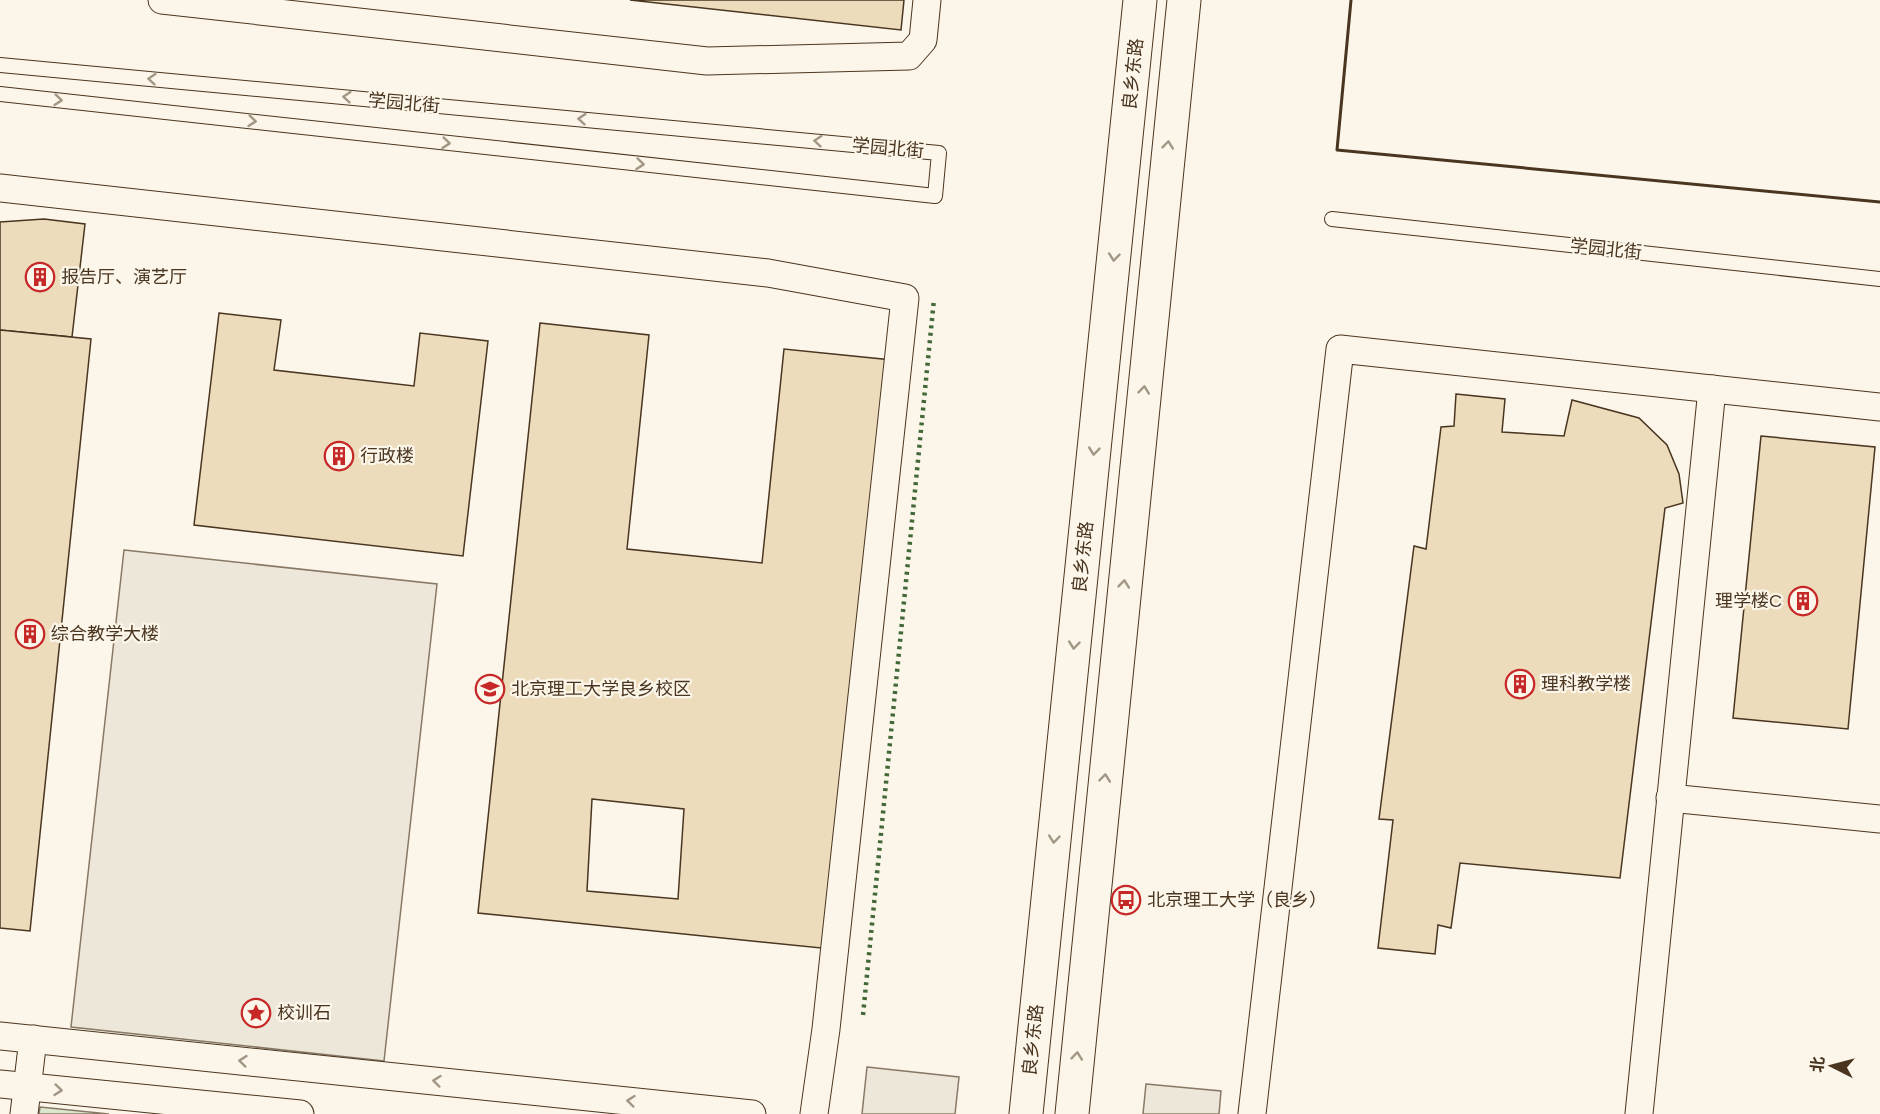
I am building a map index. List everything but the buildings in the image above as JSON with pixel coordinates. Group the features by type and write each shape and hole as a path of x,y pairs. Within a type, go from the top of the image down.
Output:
{"main road":[{"name":"良乡东路","path":"1026,1114 1140,0"},
{"path":"1072,1114 1184,0"},
{"path":"1120,199 1162,204"}],"street":[{"path":"162,0 707,61 909,56 923,40 927,0"},
{"path":"0,188 768,273 905,298 828,1017 814,1114"},
{"path":"1252,1114 1340,349 1880,407"},
{"path":"1639,1114 1712,389"},
{"path":"1670,798 1880,819"},
{"path":"0,1036 752,1114"},
{"path":"24,1114 33,1040"},
{"path":"0,1084 300,1114"}],"lane":[{"name":"学园北街","path":"0,65 939,153 935,196 0,94"},
{"name":"学园北街","path":"1332,219 1880,279"}],"green space":[{"path":"40,1107 109,1114 39,1114"}],"shaded area":[{"path":"124,550 437,584 384,1061 71,1027"},
{"path":"867,1067 959,1077 955,1114 862,1114"},
{"path":"1146,1084 1221,1091 1219,1114 1143,1114"}],"hedge":[{"path":"863,1015 934,299"}],"wall":[{"path":"1351,0 1337,150 1880,202"}],"place":[{"name":"报告厅、演艺厅","path":"40,277"},
{"name":"行政楼","path":"339,456"},
{"name":"理学楼C","path":"1803,601"},
{"name":"综合教学大楼","path":"30,634"},
{"name":"理科教学楼","path":"1520,684"},
{"name":"北京理工大学良乡校区","path":"490,689"},
{"name":"北京理工大学（良乡）","path":"1126,900"},
{"name":"校训石","path":"256,1013"}]}
